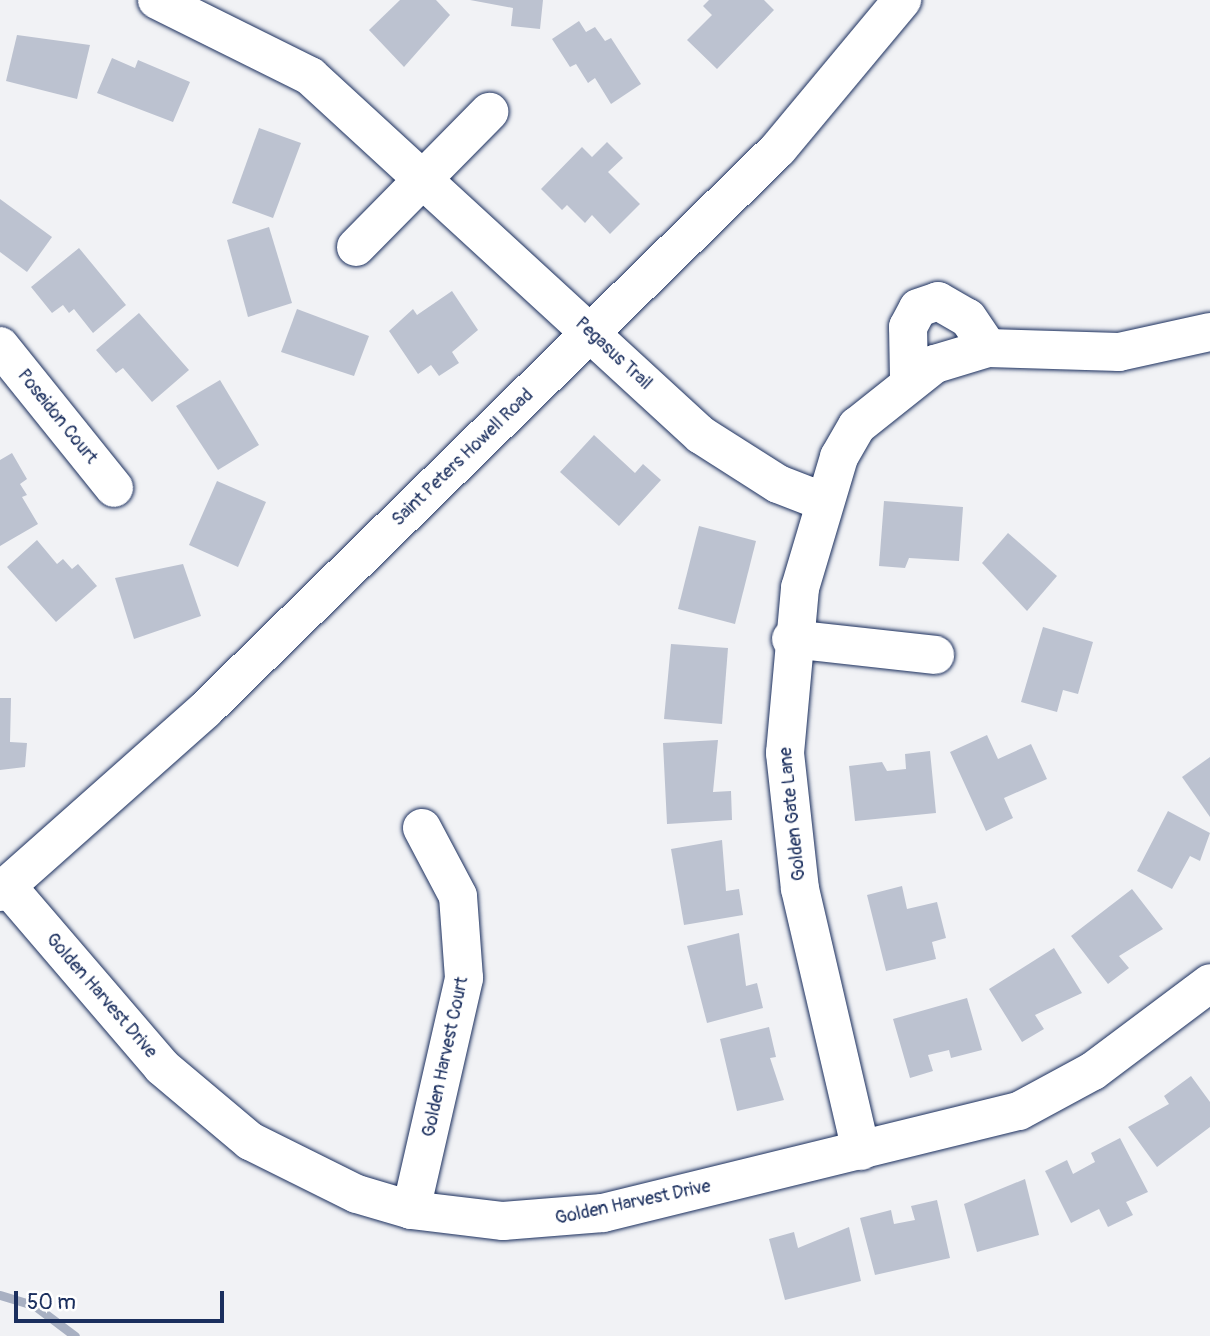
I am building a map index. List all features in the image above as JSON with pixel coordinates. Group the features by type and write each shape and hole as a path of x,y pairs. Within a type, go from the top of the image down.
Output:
{"street":[{"name":"Saint Peters Howell Road","path":"4,889 177,737 778,149 902,0"},
{"name":"Pegasus Trail","path":"170,2 310,76 731,457 822,501"},
{"path":"356,247 489,112"},
{"path":"909,378 908,327 928,304 938,301 954,307 983,332 988,348"},
{"name":"Golden Gate Lane","path":"861,1151 800,889 787,797 791,639 822,501 857,426 909,378 988,348 1119,352 1210,332"},
{"name":"Poseidon Court","path":"0,346 114,488"},
{"path":"791,639 935,655"},
{"name":"Golden Harvest Court","path":"411,1210 464,978 457,896 422,828"},
{"name":"Golden Harvest Drive","path":"4,889 162,1067 214,1116 302,1171 411,1210 547,1220 861,1151 1019,1111 1056,1094 1210,983"}],"building":[{"path":"400,0 436,0 450,15 404,67 369,30"},
{"path":"470,0 543,0 540,29 511,26 513,8"},
{"path":"709,0 764,0 774,10 717,69 687,40 712,15 703,6"},
{"path":"579,21 586,32 595,27 605,41 611,38 641,84 611,104 595,78 588,83 576,64 570,67 552,39"},
{"path":"17,35 90,45 77,99 6,81"},
{"path":"112,58 135,68 138,60 190,82 173,122 97,93"},
{"path":"259,128 301,143 273,218 232,203"},
{"path":"607,142 623,158 608,172 640,204 610,234 592,215 585,223 567,205 562,210 541,189 582,147 592,157"},
{"path":"0,199 52,237 27,272 0,252"},
{"path":"269,227 292,303 248,317 227,240"},
{"path":"79,248 126,305 93,333 74,309 69,313 63,305 52,313 31,287"},
{"path":"452,291 478,330 452,352 459,363 439,376 431,365 418,374 389,331 413,309 417,315"},
{"path":"297,309 369,336 354,376 281,352"},
{"path":"139,313 189,370 152,402 123,368 116,373 96,350"},
{"path":"220,380 259,445 218,470 176,406"},
{"path":"594,435 635,473 643,464 661,480 619,526 560,472"},
{"path":"12,453 27,479 20,484 27,495 22,497 38,524 0,546 0,460"},
{"path":"217,481 266,502 238,567 189,545"},
{"path":"884,501 963,507 959,561 909,558 905,568 879,566"},
{"path":"699,526 756,541 735,624 678,609"},
{"path":"1008,533 1057,576 1027,611 982,563"},
{"path":"37,540 57,564 63,559 72,569 78,564 97,586 56,622 7,567"},
{"path":"183,564 201,616 134,639 115,578"},
{"path":"1043,627 1093,642 1078,694 1063,690 1057,712 1021,702"},
{"path":"671,644 728,648 722,724 664,719"},
{"path":"0,698 11,698 10,742 27,743 25,767 0,770"},
{"path":"987,735 998,759 1031,744 1047,779 1004,798 1013,818 986,831 950,752"},
{"path":"718,740 713,792 731,791 732,820 667,824 663,743"},
{"path":"930,751 936,813 855,821 849,766 882,762 887,771 906,769 905,754"},
{"path":"1210,757 1210,817 1182,777"},
{"path":"1168,811 1210,833 1200,861 1190,856 1172,889 1137,871"},
{"path":"722,840 726,891 739,889 743,915 684,925 671,849"},
{"path":"902,886 907,909 937,902 946,938 932,942 936,959 886,971 867,895"},
{"path":"1132,889 1163,929 1119,956 1129,968 1108,984 1071,936"},
{"path":"739,933 746,986 757,983 763,1008 707,1023 687,946"},
{"path":"1054,948 1082,993 1035,1015 1044,1029 1022,1042 989,989"},
{"path":"967,998 982,1050 951,1058 949,1050 928,1055 933,1071 910,1078 893,1019"},
{"path":"769,1027 776,1057 770,1058 784,1100 737,1111 720,1039"},
{"path":"1191,1076 1210,1102 1210,1127 1157,1167 1128,1127 1169,1104 1164,1096"},
{"path":"1120,1138 1148,1192 1126,1202 1133,1215 1108,1227 1099,1209 1071,1223 1045,1171 1067,1160 1073,1174 1095,1162 1091,1153"},
{"path":"1025,1179 1039,1235 977,1252 964,1204"},
{"path":"937,1200 950,1258 875,1275 860,1218 891,1210 894,1224 915,1220 911,1206"},
{"path":"849,1227 861,1281 785,1300 769,1239 794,1232 798,1248"}],"waterway":[{"path":"0,1295 35,1306 75,1336"}]}
